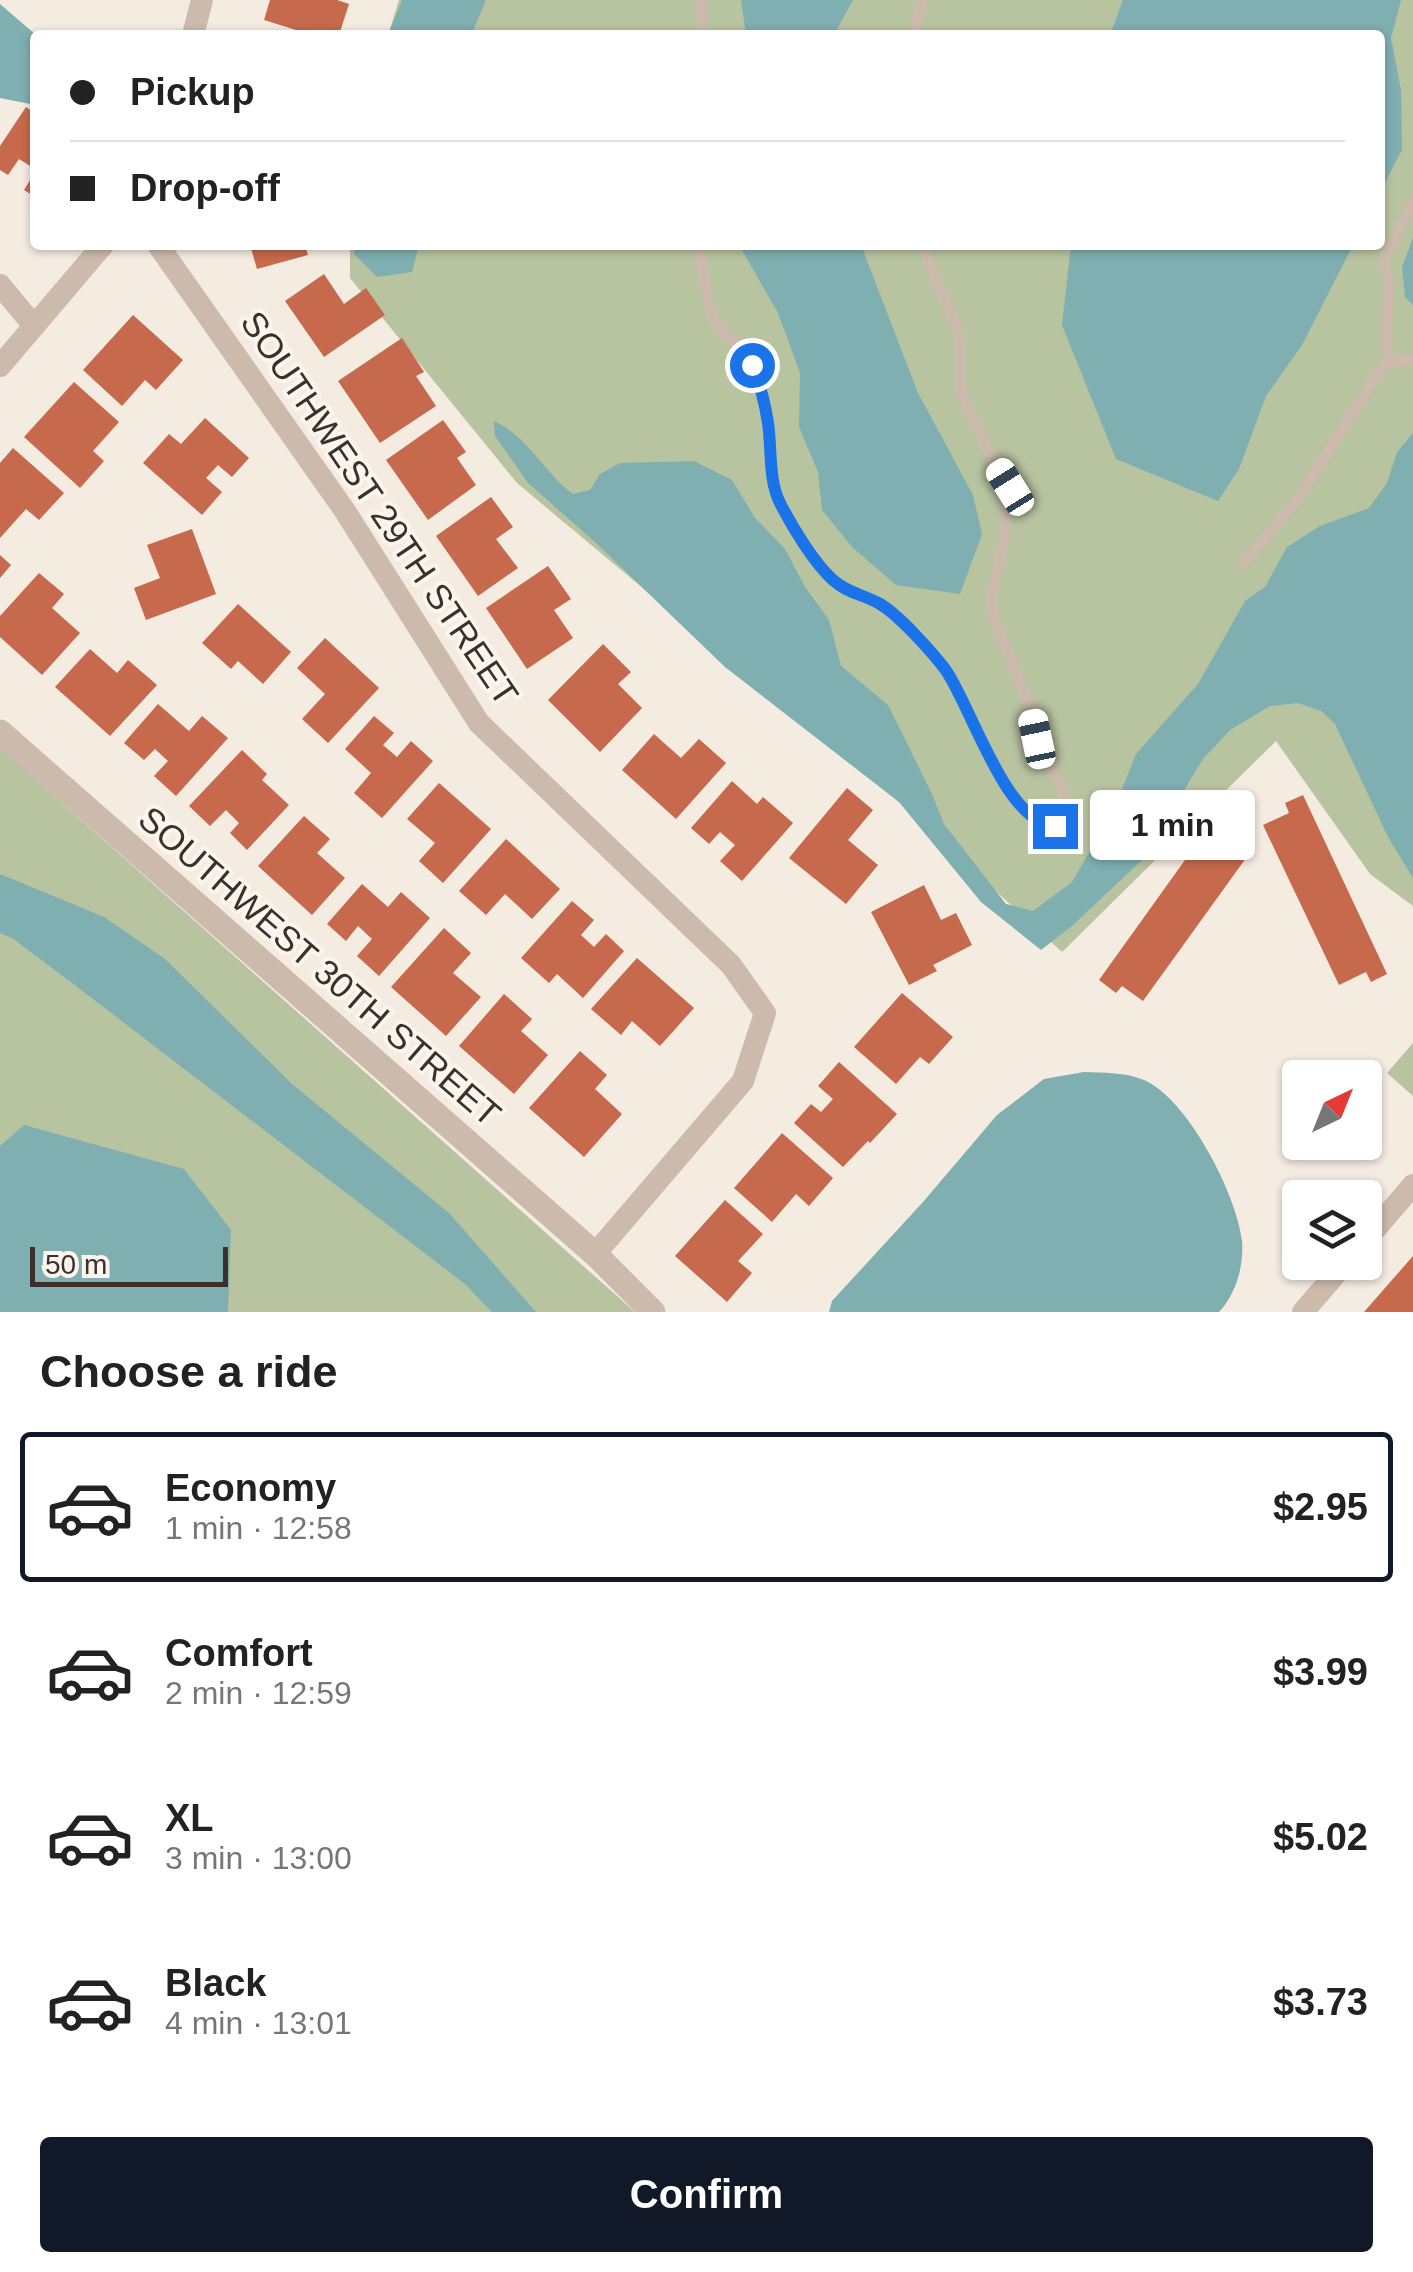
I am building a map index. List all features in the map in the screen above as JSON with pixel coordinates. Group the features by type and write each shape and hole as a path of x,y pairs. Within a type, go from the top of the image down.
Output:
{"street":[{"path":"194,30 202,0"},
{"path":"0,366 99,250"},
{"name":"SOUTHWEST 29TH STREET","path":"162,250 346,510 480,723 731,964 765,1013 743,1081 594,1254"},
{"path":"0,285 34,326"},
{"name":"SOUTHWEST 30TH STREET","path":"0,732 594,1254 654,1312"},
{"path":"1382,1221 1413,1185"},
{"name":"SOUTHWEST 30TH STREET","path":"594,1254 672,1312"},
{"path":"1303,1312 1331,1280"}],"lane":[{"path":"701,0 703,30"},
{"path":"915,30 922,0"},
{"path":"1390,362 1386,342 1389,286 1384,259 1413,204"},
{"path":"699,250 714,319 752,365 760,384 774,492 782,508 831,578 894,614 944,668 989,758 1018,802 1032,818 1055,826 1066,820 1069,807 1037,739 1030,707 994,619 991,602 1010,487 990,456 960,389 958,330 926,250"},
{"path":"1242,565 1300,496 1380,370 1390,362 1413,358"}],"green space":[{"path":"399,0 1413,0 1413,906 1370,874 1276,741 1062,952 906,808 517,483 350,278 350,250 1385,250 1385,30 390,30"},
{"path":"0,748 8,755 635,1312 0,1312"},
{"path":"1413,1043 1413,1096 1387,1073"}],"water":[{"path":"402,0 486,0 473,30 390,30"},
{"path":"741,0 853,0 837,30 745,30"},
{"path":"1123,0 1401,0 1391,38 1401,90 1402,150 1385,182 1385,30 1112,30"},
{"path":"0,4 30,30 30,104 0,98"},
{"path":"1413,238 1413,305 1405,297 1402,267"},
{"path":"354,250 418,250 412,272 377,277"},
{"path":"742,250 863,250 918,393 973,495 982,534 960,594 896,585 852,547 822,510 818,472 799,427 800,373 778,313"},
{"path":"1070,250 1350,250 1302,345 1266,396 1239,469 1218,501 1116,459 1062,325"},
{"path":"494,421 517,436 573,494 590,490 600,474 620,463 694,461 732,480 755,518 785,549 805,587 829,620 841,666 888,705 944,824 1006,904 1033,911 1072,882 1113,811 1136,754 1198,684 1245,601 1265,587 1287,547 1320,526 1369,508 1387,483 1397,452 1413,433 1413,878 1388,837 1335,724 1321,711 1298,703 1270,706 1230,730 1203,759 1141,861 1041,950 981,902 899,802 725,667 528,483 495,436"},
{"path":"0,874 104,917 165,959 292,1084 449,1213 536,1312 492,1312 465,1284 76,986 0,933"},
{"path":"1084,1072 1129,1076 1161,1090 1208,1150 1231,1199 1242,1241 1238,1279 1219,1312 829,1312 832,1301 997,1115 1044,1079"},
{"path":"24,1125 184,1169 231,1230 228,1312 0,1312 0,1146"}],"building":[{"path":"270,0 337,0 349,4 341,30 296,30 264,20"},
{"path":"26,107 30,110 30,166 19,159 8,175 0,170 0,146"},
{"path":"251,250 306,250 308,255 257,269"},
{"path":"324,274 344,304 366,288 385,315 324,357 285,301"},
{"path":"133,315 183,360 156,390 145,380 122,406 83,370"},
{"path":"402,338 424,372 416,376 436,406 380,443 338,381"},
{"path":"74,382 119,422 93,451 104,461 80,488 24,437"},
{"path":"205,418 249,458 232,477 218,465 206,478 222,492 202,515 143,463 169,434 181,444"},
{"path":"443,420 466,452 457,458 476,485 428,520 386,460"},
{"path":"13,448 64,493 39,520 26,509 0,538 0,463"},
{"path":"491,497 513,527 496,539 518,568 478,596 436,536"},
{"path":"192,529 216,594 146,620 134,588 160,578 147,545"},
{"path":"0,555 11,565 0,578"},
{"path":"548,566 571,599 554,610 573,638 527,669 486,608"},
{"path":"39,573 64,594 52,608 80,633 42,675 0,637 0,616"},
{"path":"238,604 291,652 263,684 238,661 231,669 202,643"},
{"path":"325,638 379,688 328,743 302,719 325,694 297,668"},
{"path":"603,644 631,672 618,684 642,708 600,752 548,700"},
{"path":"90,649 117,673 128,660 157,685 110,736 55,687"},
{"path":"158,704 189,731 202,716 228,738 176,796 154,776 168,761 155,749 144,760 124,743"},
{"path":"374,716 394,733 383,745 397,757 411,741 433,761 382,818 354,793 371,773 345,749"},
{"path":"654,734 681,758 699,739 726,763 676,819 622,770"},
{"path":"242,750 267,774 262,780 289,805 247,850 230,833 239,823 226,810 210,826 189,806"},
{"path":"732,781 757,804 763,797 793,823 742,881 720,861 735,845 720,832 709,844 691,828"},
{"path":"439,783 491,829 443,883 419,861 435,843 407,819"},
{"path":"847,788 873,810 848,840 878,865 846,904 789,858"},
{"path":"1303,795 1387,974 1371,982 1366,972 1339,985 1263,825 1289,813 1285,803"},
{"path":"304,816 330,839 317,853 345,878 312,915 258,866"},
{"path":"1213,821 1229,832 1223,841 1246,858 1143,1001 1122,986 1116,993 1099,980"},
{"path":"506,839 560,889 532,919 505,894 486,915 459,891"},
{"path":"362,884 388,907 401,892 430,918 379,976 357,956 372,939 358,926 346,941 327,924"},
{"path":"924,885 941,920 956,913 972,945 933,965 937,971 909,985 871,912"},
{"path":"572,901 594,920 581,935 594,947 606,934 624,951 583,998 557,974 549,983 521,958"},
{"path":"444,928 471,953 453,973 481,997 446,1036 391,987"},
{"path":"637,958 694,1008 660,1046 632,1021 621,1035 591,1009"},
{"path":"902,993 953,1037 929,1064 920,1057 896,1084 854,1047"},
{"path":"504,994 532,1019 521,1031 548,1055 514,1094 459,1046"},
{"path":"580,1051 607,1075 595,1089 622,1114 584,1157 529,1108"},
{"path":"839,1062 897,1114 843,1167 794,1123 811,1104 821,1112 833,1099 818,1086"},
{"path":"782,1133 833,1178 809,1206 796,1194 772,1222 734,1188"},
{"path":"725,1200 763,1234 738,1261 752,1273 727,1302 675,1256"},
{"path":"1413,1256 1413,1312 1364,1312"}],"route":[{"path":"752,365 768,423 774,492 782,508 831,578 894,614 944,668 989,758 1018,802 1032,818 1055,826"}]}
